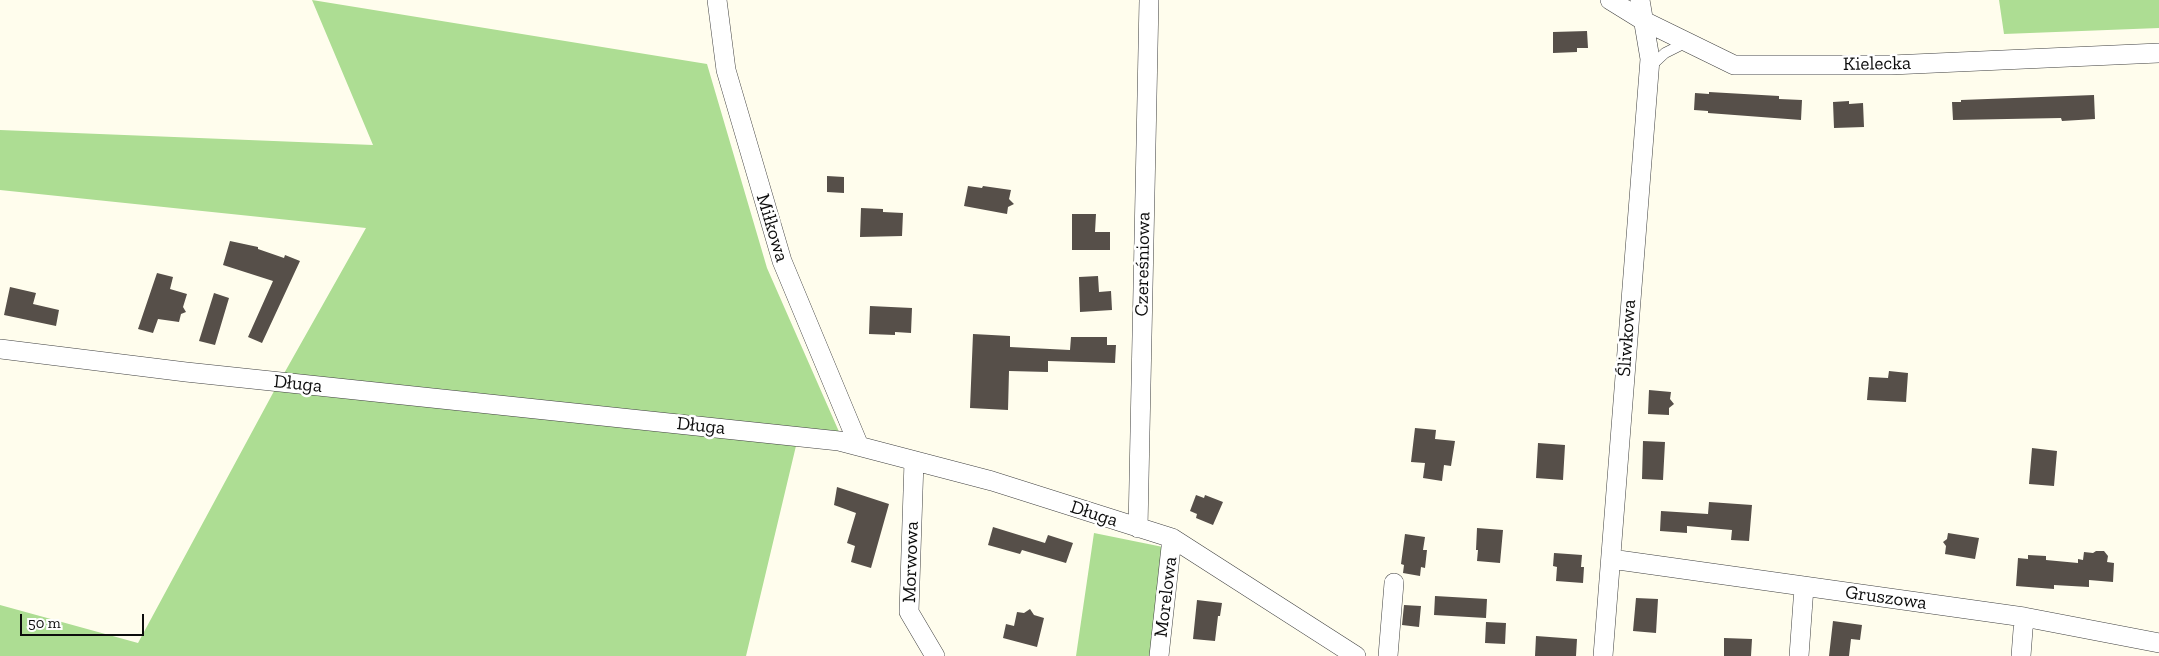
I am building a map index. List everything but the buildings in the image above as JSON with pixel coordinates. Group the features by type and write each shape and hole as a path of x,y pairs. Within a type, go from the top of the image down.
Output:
{"street":[{"name":"Miłkowa","path":"718,0 726,70 782,262 859,446"},
{"name":"Czereśniowa","path":"1138,528 1149,0"},
{"name":"Kielecka","path":"1610,0 1644,21 1734,66 1892,65 2159,53"},
{"name":"Śliwkowa","path":"1604,656 1650,67 1640,0"},
{"name":"Długa","path":"0,349 196,373 839,440 992,481 1172,538 1356,656"},
{"name":"Morwowa","path":"914,461 909,612 935,656"},
{"name":"Morelowa","path":"1159,656 1172,538"},
{"name":"Gruszowa","path":"1611,559 2024,617 2159,643"},
{"path":"1388,656 1394,582"},
{"path":"1799,656 1804,586"},
{"path":"2021,656 2024,617"}],"lane":[{"path":"1650,67 1665,53 1687,42"}],"green space":[{"path":"312,0 707,64 767,268 840,434 800,429 746,656 0,656 0,605 138,643 273,393 366,228 0,190 0,130 373,145"},
{"path":"1999,0 2159,0 2159,28 2004,34"},
{"path":"1094,533 1163,547 1150,656 1076,656"}]}
